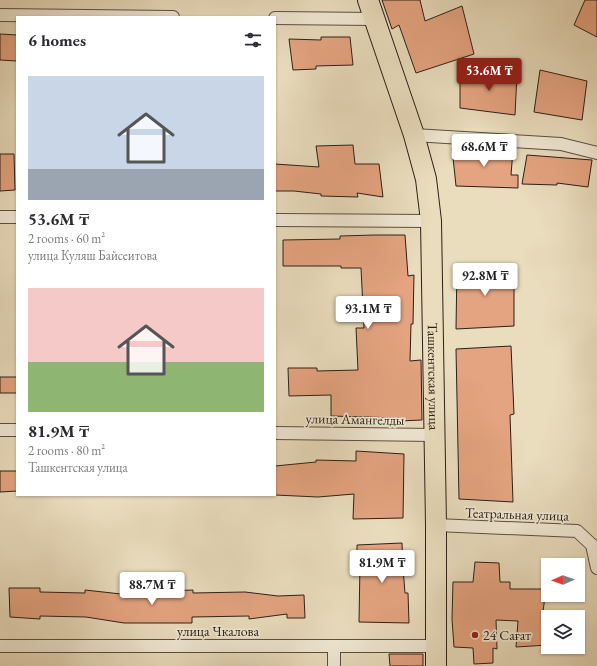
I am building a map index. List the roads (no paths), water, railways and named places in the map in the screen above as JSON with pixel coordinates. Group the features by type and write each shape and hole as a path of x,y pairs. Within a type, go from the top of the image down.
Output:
{"main road":[{"name":"Ташкентская улица","path":"368,0 414,135 426,179 431,221 436,526 436,666"}],"street":[{"path":"0,15 86,16"},
{"path":"276,18 375,19"},
{"path":"414,135 561,144 597,153"},
{"path":"0,217 16,218"},
{"path":"276,220 431,221"},
{"path":"0,430 16,430"},
{"name":"улица Амангелды","path":"276,433 434,435"},
{"name":"Театральная улица","path":"436,526 577,531 592,545 597,568"},
{"name":"улица Чкалова","path":"0,646 436,646"},
{"path":"334,646 334,666"}],"place":[{"name":"24 Сағат","path":"475,635"}]}
